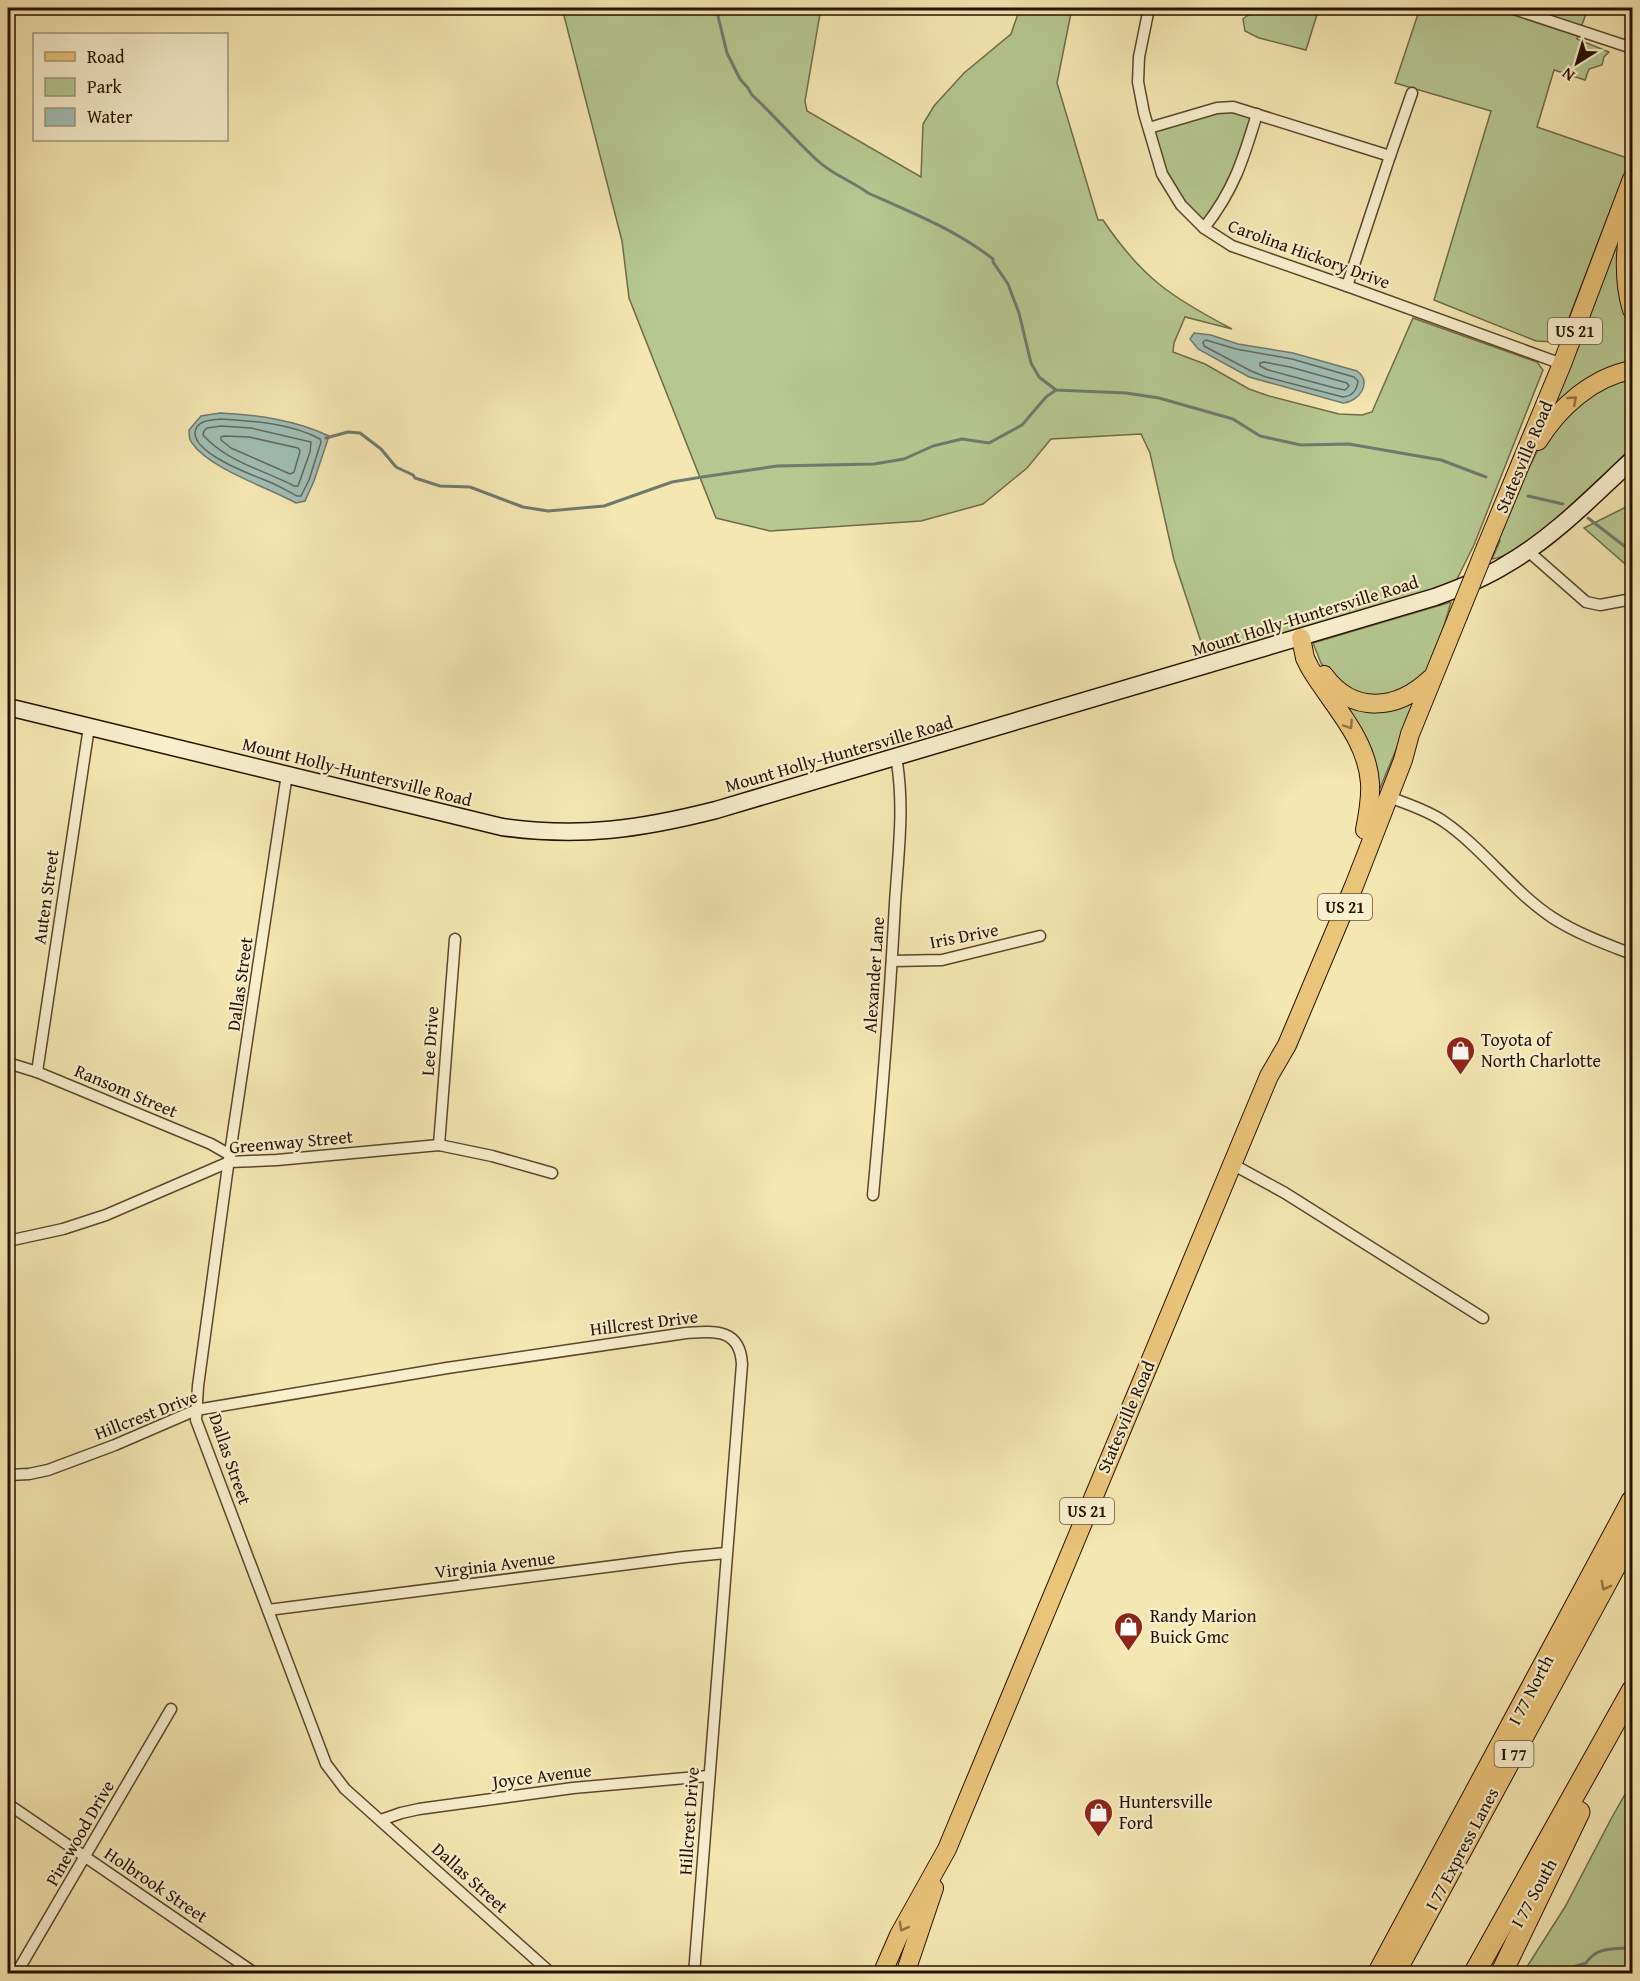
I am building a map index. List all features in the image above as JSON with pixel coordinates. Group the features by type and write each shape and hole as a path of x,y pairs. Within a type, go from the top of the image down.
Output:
{"highway":[{"name":"I 77 North","path":"1378,1974 1632,1501"},
{"name":"I 77 Express Lanes","path":"1395,1974 1632,1535"},
{"path":"1474,1974 1632,1691"},
{"path":"1501,1974 1580,1812 1632,1718"},
{"name":"I 77 South","path":"1489,1974 1580,1812"},
{"path":"1366,1974 1409,1899 1432,1872"}],"main road":[{"name":"Statesville Road","path":"904,1974 923,1924 943,1858 1232,1164 1269,1076 1287,1045 1389,797 1410,734 1562,364 1632,179"},
{"path":"1632,197 1625,258 1632,310"},
{"path":"1514,481 1542,435 1561,410 1598,382 1632,370"},
{"name":"Mount Holly-Huntersville Road","path":"8,707 502,827 584,833 643,827 679,820 897,757 1415,604 1454,590 1489,574 1528,551 1632,460"},
{"path":"1301,638 1328,680 1340,692 1355,699 1372,703 1399,700 1415,692 1433,676"},
{"path":"1301,638 1305,658 1310,668 1356,737 1365,759 1370,783 1365,830"},
{"name":"Statesville Road","path":"1269,1076 1278,1041 1396,756 1410,734"},
{"name":"Statesville Road","path":"882,1974 899,1935 943,1858"}],"street":[{"name":"Carolina Hickory Drive","path":"1149,8 1138,82 1144,113 1162,174 1181,204 1204,228 1232,246 1562,364"},
{"path":"1511,8 1632,48"},
{"path":"1347,286 1412,93"},
{"path":"1149,128 1217,108 1233,107 1390,156"},
{"path":"1204,228 1227,197 1237,176 1257,114"},
{"path":"1528,551 1586,602 1600,605 1632,599"},
{"name":"Auten Street","path":"37,1072 89,727"},
{"name":"Alexander Lane","path":"873,1195 892,961 901,789 897,757"},
{"name":"Dallas Street","path":"287,774 230,1158 196,1420 326,1764 345,1789 552,1974"},
{"path":"1389,797 1441,819 1464,836 1552,918 1585,935 1632,954"},
{"name":"Iris Drive","path":"892,961 942,960 1040,936"},
{"name":"Lee Drive","path":"440,1145 455,939"},
{"name":"Ransom Street","path":"8,1064 37,1072 210,1144 230,1158"},
{"name":"Greenway Street","path":"8,1240 63,1229 106,1215 230,1158 277,1160 440,1145 492,1156 552,1173"},
{"path":"1232,1164 1285,1193 1483,1318"},
{"name":"Hillcrest Drive","path":"8,1475 48,1470 116,1445 196,1410 561,1351 687,1333 714,1331 724,1334 738,1347 742,1354 742,1364 694,1974"},
{"name":"Virginia Avenue","path":"268,1610 726,1553"},
{"name":"Pinewood Drive","path":"16,1974 171,1709"},
{"name":"Joyce Avenue","path":"381,1820 431,1807 573,1788 708,1776"},
{"name":"Holbrook Street","path":"8,1803 252,1972"}],"green space":[{"path":"562,8 821,8 805,101 807,111 921,177 923,124 934,106 964,73 1011,34 1020,8 1072,8 1057,83 1098,220 1103,220 1131,257 1159,284 1192,307 1232,329 1185,317 1174,343 1173,352 1205,364 1249,389 1339,414 1362,415 1372,412 1413,318 1537,362 1543,370 1474,545 1454,585 1206,657 1174,560 1150,453 1141,434 1051,439 1027,468 983,504 921,521 770,531 716,518 629,298 622,241"},
{"path":"1275,8 1319,8 1306,50 1259,38 1245,31 1243,19 1246,16 1257,12 1273,13"},
{"path":"1420,8 1588,8 1577,39 1609,52 1604,57 1602,65 1589,69 1585,80 1554,70 1537,127 1630,159 1562,336 1554,342 1536,341 1434,300 1491,111 1395,83"},
{"path":"1217,108 1257,114 1245,155 1204,228 1170,189 1149,128"},
{"path":"1627,211 1632,364 1548,419"},
{"path":"1632,374 1632,447 1546,529 1508,554 1492,559 1500,541 1499,527 1544,438 1576,403"},
{"path":"1628,506 1632,511 1632,570 1584,528"},
{"path":"1451,602 1442,633 1424,676 1395,696 1364,696 1335,681 1321,663 1313,643"},
{"path":"1325,681 1346,698 1420,692 1378,793 1373,798"},
{"path":"1632,1782 1632,1973 1523,1973 1565,1907"}],"water":[{"path":"1194,333 1211,335 1238,344 1293,353 1357,371 1362,375 1364,386 1359,395 1343,403 1249,377 1198,349 1190,339"},
{"path":"220,413 276,419 329,436 305,501 296,503 240,477 200,452 191,442 189,430 201,416"}],"waterway":[{"path":"716,8 727,53 740,79 752,95 818,161 868,193 949,230 993,259 1008,284 1019,313 1031,363 1039,377 1056,390 1126,393 1159,398 1233,419 1260,436 1301,445 1349,444 1441,460 1486,477"},
{"path":"326,438 348,432 360,433 381,449 396,467 415,478 440,486 470,487 523,507 548,511 604,506 672,482 702,477 777,466 874,464 904,459 933,446 962,439 989,443 1022,425 1046,397 1056,390"},
{"path":"1528,496 1563,504"},
{"path":"1588,518 1632,552"},
{"path":"1560,1974 1586,1963 1599,1952 1626,1948 1630,1944 1629,1937 1632,1935"}],"place":[{"name":"Toyota of North Charlotte","path":"1460,1076"},
{"name":"Randy Marion Buick Gmc","path":"1129,1652"},
{"name":"Huntersville Ford","path":"1098,1838"}]}
